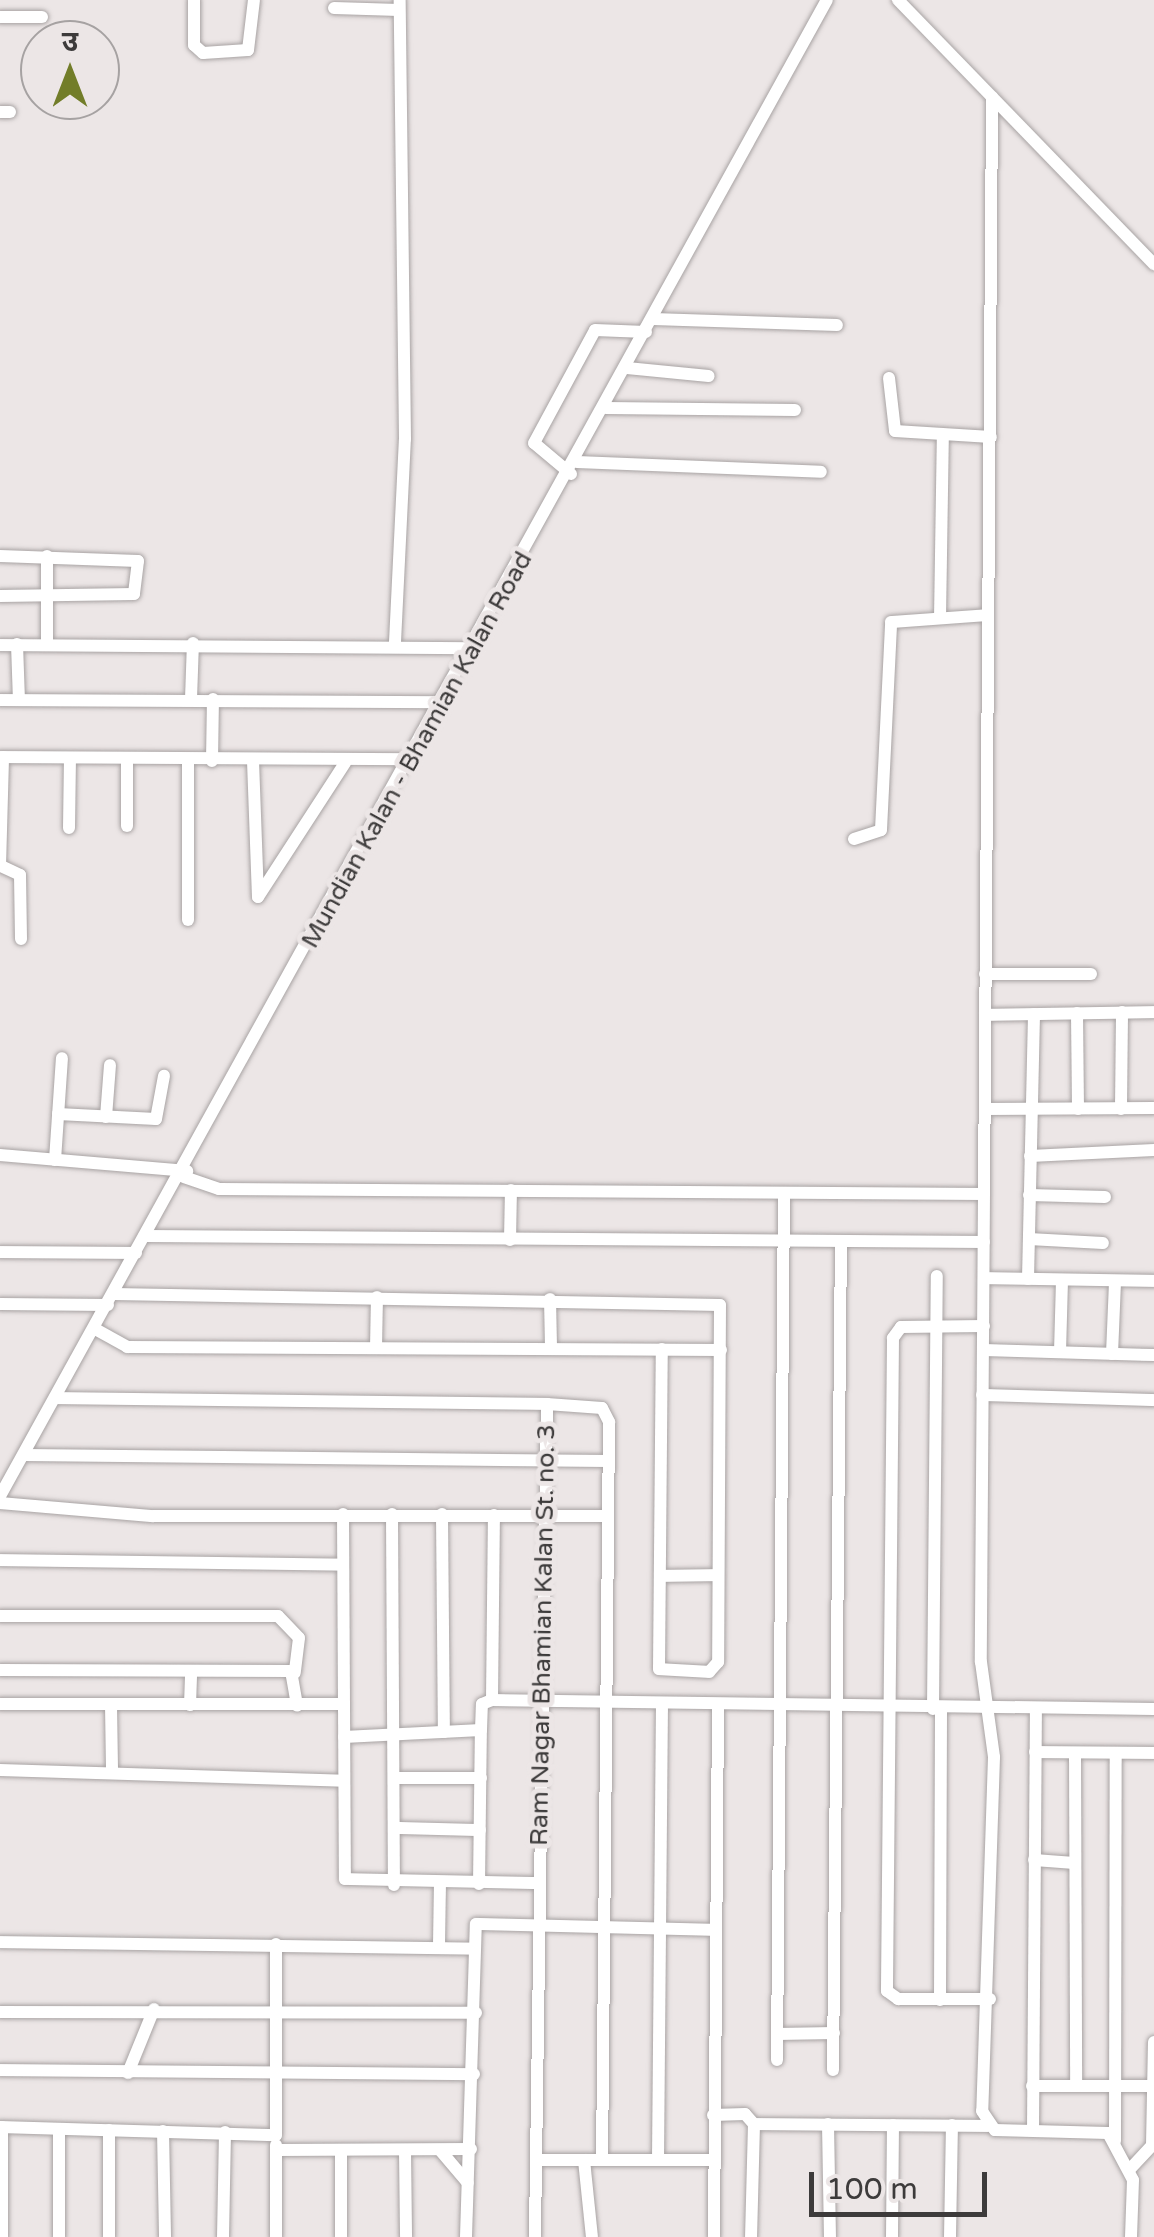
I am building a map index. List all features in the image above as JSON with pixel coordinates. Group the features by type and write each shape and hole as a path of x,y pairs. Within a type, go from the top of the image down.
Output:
{"street":[{"path":"194,0 194,46 203,53 248,50 254,0"},
{"name":"Mundian Kalan - Bhamian Kalan Road","path":"0,1500 136,1252 185,1174 469,648 574,468 827,0"},
{"path":"898,0 1154,264"},
{"path":"334,8 400,5 405,440 395,642"},
{"path":"0,17 42,17"},
{"path":"988,2126 994,1757 986,1708 982,1395 992,97"},
{"path":"821,472 574,468 535,452 542,427 595,330 837,325"},
{"path":"627,368 709,376"},
{"path":"888,378 895,431 990,437"},
{"path":"606,408 795,410"},
{"path":"940,618 944,435"},
{"path":"0,556 138,561 134,594 0,596"},
{"path":"47,642 48,556"},
{"path":"854,839 881,830 888,629 899,619 988,615"},
{"path":"0,645 395,642 469,648"},
{"path":"191,700 193,643"},
{"path":"18,644 19,700"},
{"path":"0,700 440,702"},
{"path":"212,762 213,700"},
{"path":"21,939 20,875 0,866 1,757 346,763 410,759"},
{"path":"69,828 70,758"},
{"path":"127,760 127,826"},
{"path":"253,761 258,897 346,763"},
{"path":"188,762 188,920"},
{"path":"985,974 1091,974"},
{"path":"1122,1012 1122,1109"},
{"path":"985,1015 1154,1012"},
{"path":"1078,1013 1078,1109"},
{"path":"1028,1279 1034,1014"},
{"path":"55,1160 62,1058"},
{"path":"106,1117 110,1066"},
{"path":"58,1114 156,1119 164,1076"},
{"path":"985,1110 1154,1108"},
{"path":"1030,1156 1154,1150"},
{"path":"0,1156 185,1174 219,1189 984,1194"},
{"path":"510,1240 511,1190"},
{"path":"777,2060 784,1192"},
{"path":"1029,1195 1105,1197"},
{"path":"146,1236 984,1242"},
{"path":"1029,1239 1103,1242"},
{"path":"833,2070 841,1242"},
{"path":"0,1252 136,1252"},
{"path":"936,1276 940,2000"},
{"path":"984,1278 1154,1281"},
{"path":"1060,1352 1062,1280"},
{"path":"1112,1354 1115,1281"},
{"path":"376,1348 377,1298"},
{"path":"0,1304 111,1299 377,1298 714,1302 720,1350 717,1667 665,1673 660,1576 662,1349"},
{"path":"550,1300 551,1348"},
{"path":"984,1326 901,1327 893,1338 887,1990 893,1999 990,1999"},
{"path":"95,1329 127,1347 720,1350"},
{"path":"984,1350 1154,1355"},
{"path":"982,1395 1154,1400"},
{"name":"Ram Nagar Bhamian Kalan St. no. 3","path":"56,1398 547,1404 540,1701 536,2237"},
{"path":"547,1404 608,1414 602,2160"},
{"path":"24,1454 608,1461"},
{"path":"0,1500 153,1516 606,1516"},
{"path":"342,1514 345,1879 394,1885 538,1883"},
{"path":"392,1514 394,1885"},
{"path":"442,1514 444,1732"},
{"path":"492,1700 494,1515"},
{"path":"0,1560 343,1565"},
{"path":"660,1576 718,1575"},
{"path":"0,1616 278,1616 300,1638 295,1672 297,1704"},
{"path":"0,1670 295,1672"},
{"path":"190,1705 191,1671"},
{"path":"479,1884 482,1704 492,1700 887,1710 1154,1709"},
{"path":"0,1704 344,1704"},
{"path":"658,2160 662,1704"},
{"path":"714,2237 718,1704"},
{"path":"111,1705 112,1771"},
{"path":"1033,2129 1036,1708"},
{"path":"344,1736 481,1730"},
{"path":"1035,1752 1154,1753"},
{"path":"1075,1753 1076,2085"},
{"path":"1114,2141 1116,1754"},
{"path":"0,1770 344,1781"},
{"path":"395,1778 480,1778"},
{"path":"396,1828 480,1830"},
{"path":"1034,1860 1075,1863"},
{"path":"439,1945 440,1884"},
{"path":"466,2237 476,1924 714,1930"},
{"path":"0,1942 439,1945 475,1949"},
{"path":"276,1944 276,2237"},
{"path":"0,2012 277,2007 476,2013"},
{"path":"128,2073 154,2010"},
{"path":"777,2034 834,2034"},
{"path":"1130,2170 1150,2151 1154,2042"},
{"path":"0,2070 474,2074"},
{"path":"1032,2086 1154,2086"},
{"path":"713,2114 745,2114 754,2124 751,2237"},
{"path":"754,2124 1100,2129 1114,2141 1130,2170 1131,2237"},
{"path":"828,2124 830,2237"},
{"path":"892,2237 893,2124"},
{"path":"950,2237 952,2126"},
{"path":"2,2237 1,2127 276,2135"},
{"path":"58,2129 59,2237"},
{"path":"109,2130 109,2237"},
{"path":"163,2131 165,2237"},
{"path":"223,2237 225,2132"},
{"path":"276,2150 471,2150"},
{"path":"440,2150 468,2183"},
{"path":"341,2152 341,2237"},
{"path":"405,2152 406,2237"},
{"path":"536,2160 712,2160"},
{"path":"584,2160 592,2237"}]}
